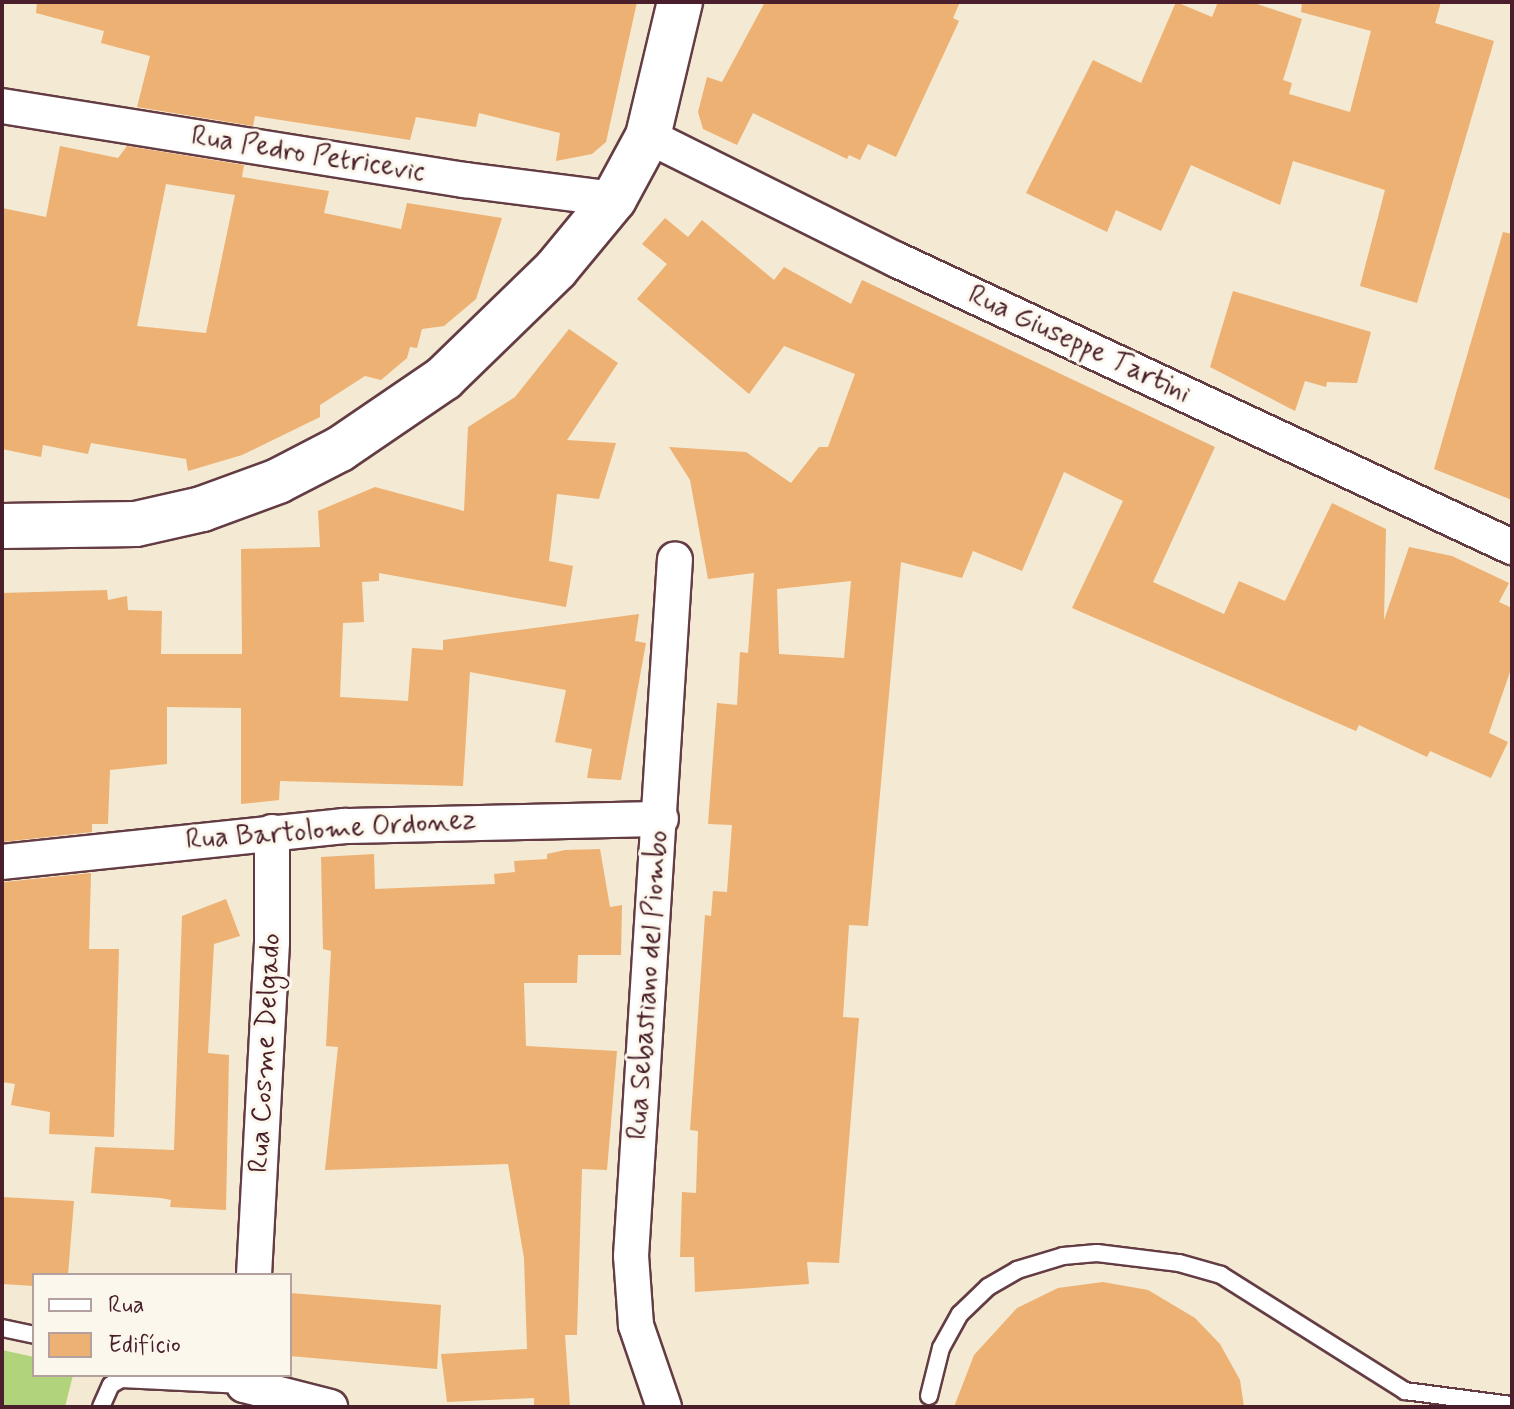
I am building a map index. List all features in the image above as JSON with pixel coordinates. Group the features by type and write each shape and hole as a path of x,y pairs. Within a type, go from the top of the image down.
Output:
{"main road":[{"path":"2,526 136,524 215,505 340,449 419,397 496,331 614,199 648,136 680,2"}],"street":[{"name":"Rua Pedro Petricevic","path":"2,106 465,180 614,199"},
{"name":"Rua Giuseppe Tartini","path":"648,136 897,260 1512,547"},
{"name":"Rua Sebastiano del Piombo","path":"664,1407 636,1325 631,1256 661,819 675,559"},
{"name":"Rua Bartolome Ordonez","path":"2,862 272,832 428,822 661,819"},
{"name":"Rua Cosme Delgado","path":"254,1273 272,941 272,832"},
{"path":"244,1380 330,1407"}],"lane":[{"path":"929,1396 941,1348 960,1314 988,1287 1028,1266 1097,1253 1179,1263 1221,1275 1405,1391 1512,1405"},
{"path":"2,1328 32,1335"},
{"path":"101,1407 116,1377 244,1380"}],"green space":[{"path":"2,1350 32,1357 32,1377 72,1377 65,1407 2,1407"}],"building":[{"path":"37,2 637,2 606,142 592,154 556,161 560,133 479,113 476,127 416,117 410,140 255,116 253,126 137,107 150,56 101,43 104,31 36,13"},
{"path":"765,2 960,2 953,18 959,21 896,157 868,144 860,160 849,155 847,159 753,113 737,145 703,129 698,112 707,77 722,82"},
{"path":"1176,2 1212,17 1218,2 1251,2 1302,19 1283,80 1292,83 1289,94 1350,112 1371,31 1301,12 1302,2 1441,2 1435,23 1494,41 1417,303 1360,286 1385,190 1293,161 1280,205 1191,165 1161,231 1116,210 1107,232 1026,193 1093,60 1141,83"},
{"path":"60,146 118,158 127,146 244,165 242,177 329,191 324,213 401,229 407,203 502,218 476,299 444,326 422,329 417,348 410,347 407,358 381,380 365,376 320,405 320,417 242,455 188,471 186,459 91,443 88,454 43,445 41,457 2,449 2,208 46,217","holes":["166,184 235,195 206,333 137,326"]},
{"path":"665,218 688,237 702,220 774,280 784,267 851,304 862,280 1215,447 1153,582 1224,614 1239,581 1285,601 1332,503 1386,529 1384,620 1409,547 1452,556 1509,583 1499,602 1512,608 1512,666 1489,733 1508,742 1491,778 1430,751 1427,757 1359,725 1356,731 1072,608 1123,501 1064,472 1022,571 973,551 962,578 901,562 868,926 849,925 843,1017 859,1018 839,1263 807,1262 809,1284 695,1292 694,1257 680,1257 682,1192 696,1193 698,1131 690,1130 705,915 711,916 713,891 727,892 732,825 708,824 717,703 737,705 740,652 748,653 754,573 708,579 690,480 669,447 746,452 791,483 819,447 828,447 855,374 784,346 749,394 637,299 667,264 642,244","holes":["851,581 844,658 779,654 777,589"]},
{"path":"1503,232 1512,234 1512,500 1434,469"},
{"path":"1233,291 1371,332 1357,383 1327,382 1326,387 1305,381 1295,411 1210,367"},
{"path":"569,329 618,363 567,440 616,443 599,499 557,494 549,561 573,566 566,607 379,573 379,581 362,582 364,622 343,623 340,697 408,701 412,648 443,650 443,640 639,614 635,641 646,643 621,780 587,778 592,749 555,742 566,690 470,672 463,786 280,781 279,800 241,804 241,708 167,707 167,764 110,770 108,824 92,824 92,832 2,842 2,593 107,590 108,600 127,596 128,610 162,611 161,654 242,654 241,549 320,547 318,511 375,487 464,511 468,427 515,397"},
{"path":"600,849 610,907 622,905 621,955 578,955 577,983 524,983 526,1046 617,1051 607,1170 582,1169 577,1335 565,1335 570,1407 534,1407 534,1398 447,1402 441,1354 527,1349 524,1258 508,1164 325,1170 338,1047 326,1046 331,951 323,949 321,857 374,854 375,889 495,884 494,874 515,872 514,861 547,859 547,854 565,850"},
{"path":"91,873 89,949 119,949 114,1137 49,1134 50,1112 11,1105 15,1084 2,1082 4,882"},
{"path":"226,899 240,936 214,944 208,1053 229,1055 226,1210 170,1207 171,1200 161,1198 91,1193 95,1147 174,1150 182,916"},
{"path":"2,1197 74,1201 68,1273 32,1273 32,1286 2,1284"},
{"path":"1103,1282 1148,1290 1195,1318 1220,1344 1240,1380 1244,1407 954,1407 974,1355 1017,1308 1058,1288"},
{"path":"292,1293 441,1305 437,1369 292,1356"}]}
